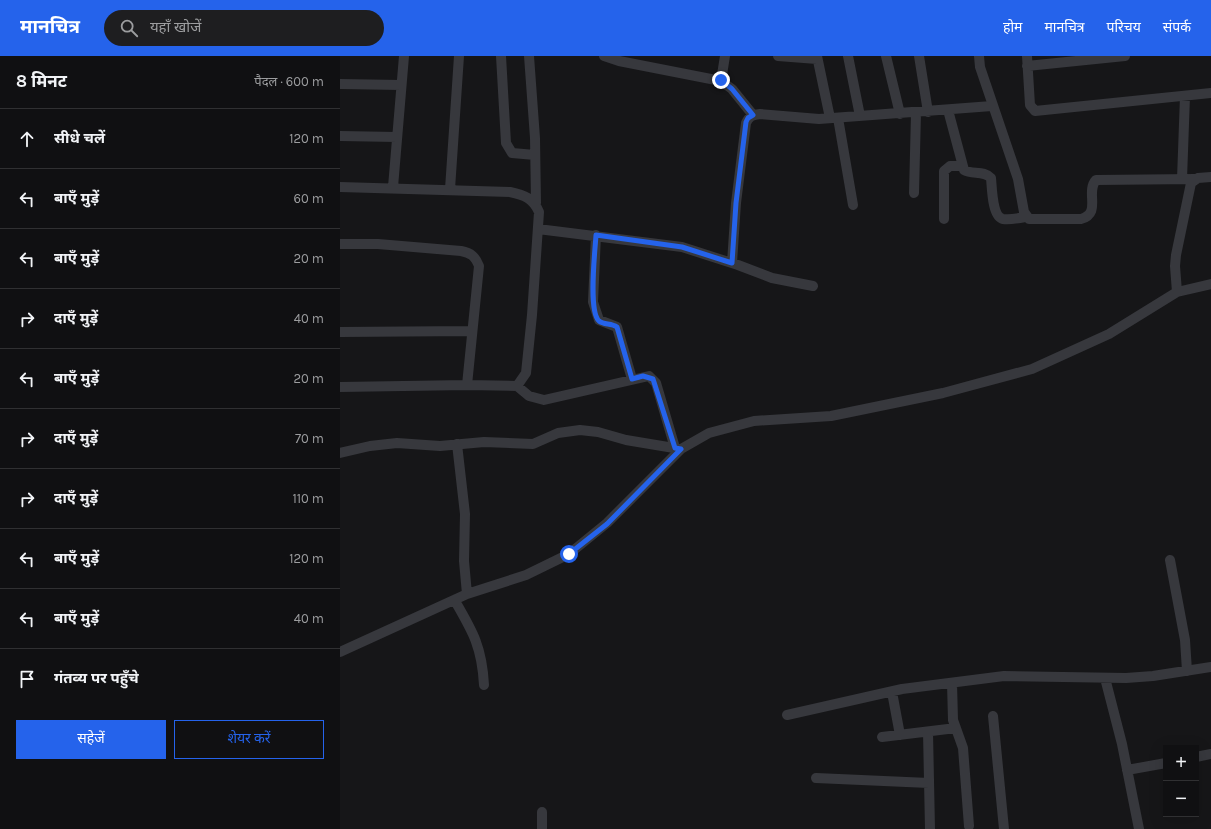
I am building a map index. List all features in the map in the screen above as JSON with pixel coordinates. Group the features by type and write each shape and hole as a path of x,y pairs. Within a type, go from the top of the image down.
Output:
{"street":[{"path":"393,187 404,56"},
{"path":"450,189 459,56"},
{"path":"501,56 506,143 512,153 535,155"},
{"path":"517,386 526,373 532,315 539,212 536,203 535,155 529,56"},
{"path":"604,56 619,61 721,80 732,89 753,115"},
{"path":"721,80 725,56"},
{"path":"778,56 817,57 834,118 854,205"},
{"path":"848,56 860,116"},
{"path":"886,56 900,114"},
{"path":"919,56 928,112"},
{"path":"979,56 980,67 992,106 1018,179 1026,217"},
{"path":"1125,56 1027,61 1030,105 1036,111 1211,93"},
{"path":"340,84 401,84"},
{"path":"1182,179 1185,96"},
{"path":"732,263 736,197 746,122 748,118 753,115 760,114 807,118 834,118 992,106"},
{"path":"948,110 962,166 968,172 986,174 991,178 994,209 998,217 1003,219 1026,217 1033,220 1081,219 1087,217 1090,215 1092,209 1093,187 1096,180 1211,178"},
{"path":"914,193 916,112"},
{"path":"340,136 397,137"},
{"path":"944,218 944,171 950,166 962,166"},
{"path":"1177,292 1174,266 1191,183 1194,179"},
{"path":"340,187 393,187 510,192 529,198 536,203"},
{"path":"538,229 596,235 682,247 782,281 814,286"},
{"path":"596,235 593,302 595,311 599,320 617,327 632,379"},
{"path":"340,244 378,244 470,253 475,257 479,266 467,384"},
{"path":"340,652 467,594 526,575 577,549 607,524 678,448 709,434 754,421 831,416 943,393 1032,369 1109,334 1177,292 1211,284"},
{"path":"340,332 472,331"},
{"path":"340,387 467,384 517,386 528,396 544,400 643,376 653,379 678,448"},
{"path":"340,453 389,443 440,446 484,442 533,444 558,433 580,430 598,432 638,442 678,448"},
{"path":"457,444 465,514 464,561 467,594"},
{"path":"1170,560 1185,640 1187,671"},
{"path":"455,600 479,646 483,661 484,685"},
{"path":"787,714 892,692 1004,676 1105,678 1153,676 1211,667"},
{"path":"1105,678 1127,770 1139,829"},
{"path":"952,683 953,720 963,748 969,826"},
{"path":"892,692 900,735"},
{"path":"993,716 1004,829"},
{"path":"882,737 956,728"},
{"path":"928,732 930,829"},
{"path":"1199,756 1211,754"},
{"path":"1127,770 1163,764"},
{"path":"816,778 929,783"},
{"path":"542,812 542,829"}],"route":[{"path":"569,554 607,524 681,449 675,448 656,383 649,376 632,379 617,327 603,323 596,317 593,302 596,235 682,247 732,263 737,191 746,122 748,118 753,115 732,89 721,80"}]}
